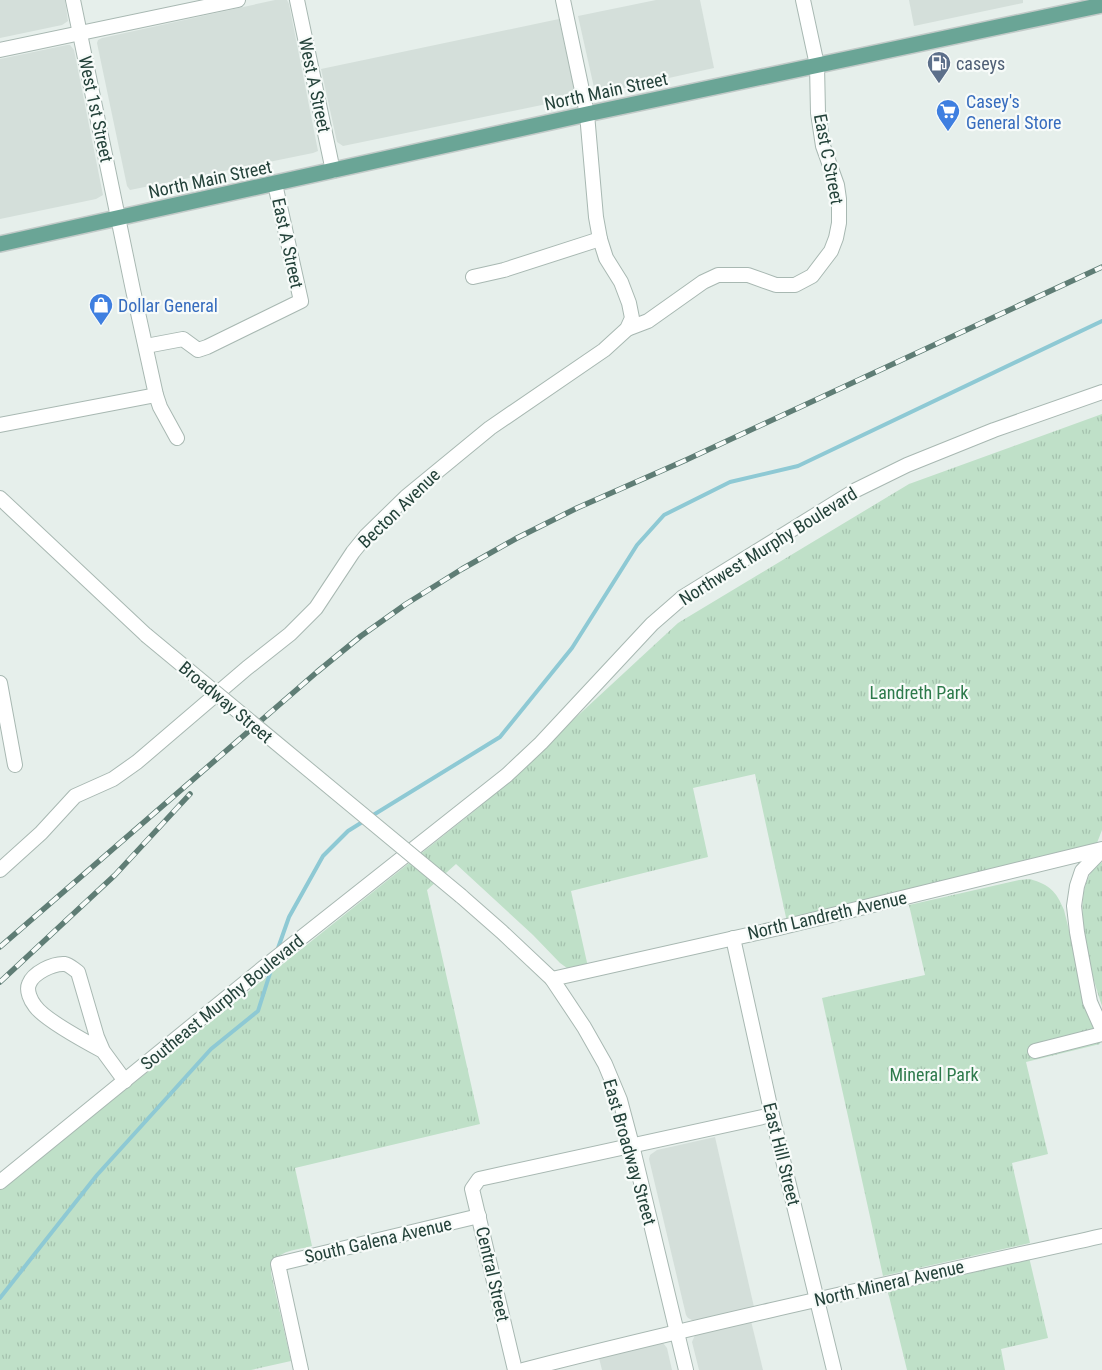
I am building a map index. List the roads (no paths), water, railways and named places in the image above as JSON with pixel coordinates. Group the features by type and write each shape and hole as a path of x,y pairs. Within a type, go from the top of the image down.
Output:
{"main road":[{"name":"North Main Street","path":"0,244 587,114 1102,5"}],"street":[{"name":"West 1st Street","path":"73,0 156,395 160,407 177,438"},
{"path":"0,50 238,0"},
{"name":"West A Street","path":"297,0 334,171"},
{"path":"563,0 587,114 596,217 600,239 606,258 621,282 629,303 632,318 626,330"},
{"name":"East C Street","path":"803,0 817,65 820,128 823,146 837,185 839,198 839,223 836,238 831,251 812,276"},
{"name":"East A Street","path":"146,346 183,339 198,350 207,348 301,301 275,184"},
{"path":"473,277 504,270 600,239"},
{"name":"Becton Avenue","path":"0,870 41,833 75,796 113,779 137,762 290,634 316,608 334,579 366,536 406,497 462,449 490,428 604,350 626,330 648,321 703,282 718,275 748,275 776,285 795,285 812,276"},
{"name":"Northwest Murphy Boulevard","path":"445,825 507,775 541,743 652,624 683,597 856,490 907,465 994,430 1102,392"},
{"path":"0,425 156,395"},
{"name":"Broadway Street","path":"0,498 146,635 461,896"},
{"path":"0,683 2,706 15,765"},
{"name":"Southeast Murphy Boulevard","path":"0,1182 262,968 445,825"},
{"path":"1102,850 1082,871 1077,886 1074,906 1076,932 1090,1002 1102,1028"},
{"name":"North Landreth Avenue","path":"552,979 1102,850"},
{"name":"East Broadway Street","path":"461,896 552,979 584,1027 604,1064 620,1100 686,1370"},
{"name":"East Hill Street","path":"733,938 772,1115 834,1370"},
{"path":"103,1051 79,1038 36,1008 28,993 28,985 35,976 53,966 63,964 71,966 78,972 103,1051 125,1081"},
{"path":"1035,1051 1102,1034"},
{"path":"632,1145 772,1115"},
{"name":"Central Street","path":"515,1370 472,1189 479,1179 632,1145"},
{"name":"South Galena Avenue","path":"301,1370 278,1264 479,1216"},
{"name":"North Mineral Avenue","path":"523,1370 818,1299 1102,1236"}],"waterway":[{"path":"370,817 500,737 572,648 637,545 664,515 730,482 798,466 1102,321"},
{"path":"277,951 289,917 323,856 348,831 364,821"},
{"path":"0,1298 97,1175 211,1049 258,1011 272,967"}],"railway":[{"path":"0,947 317,672 361,636 406,604 462,569 517,538 577,508 686,460 1102,267"},
{"path":"0,982 115,875 190,794"}],"place":[{"name":"caseys","path":"939,84"},
{"name":"Casey's General Store","path":"948,132"},
{"name":"Dollar General","path":"101,326"}],"park label":[{"name":"Landreth Park","path":"919,692"},
{"name":"Mineral Park","path":"934,1074"}]}
